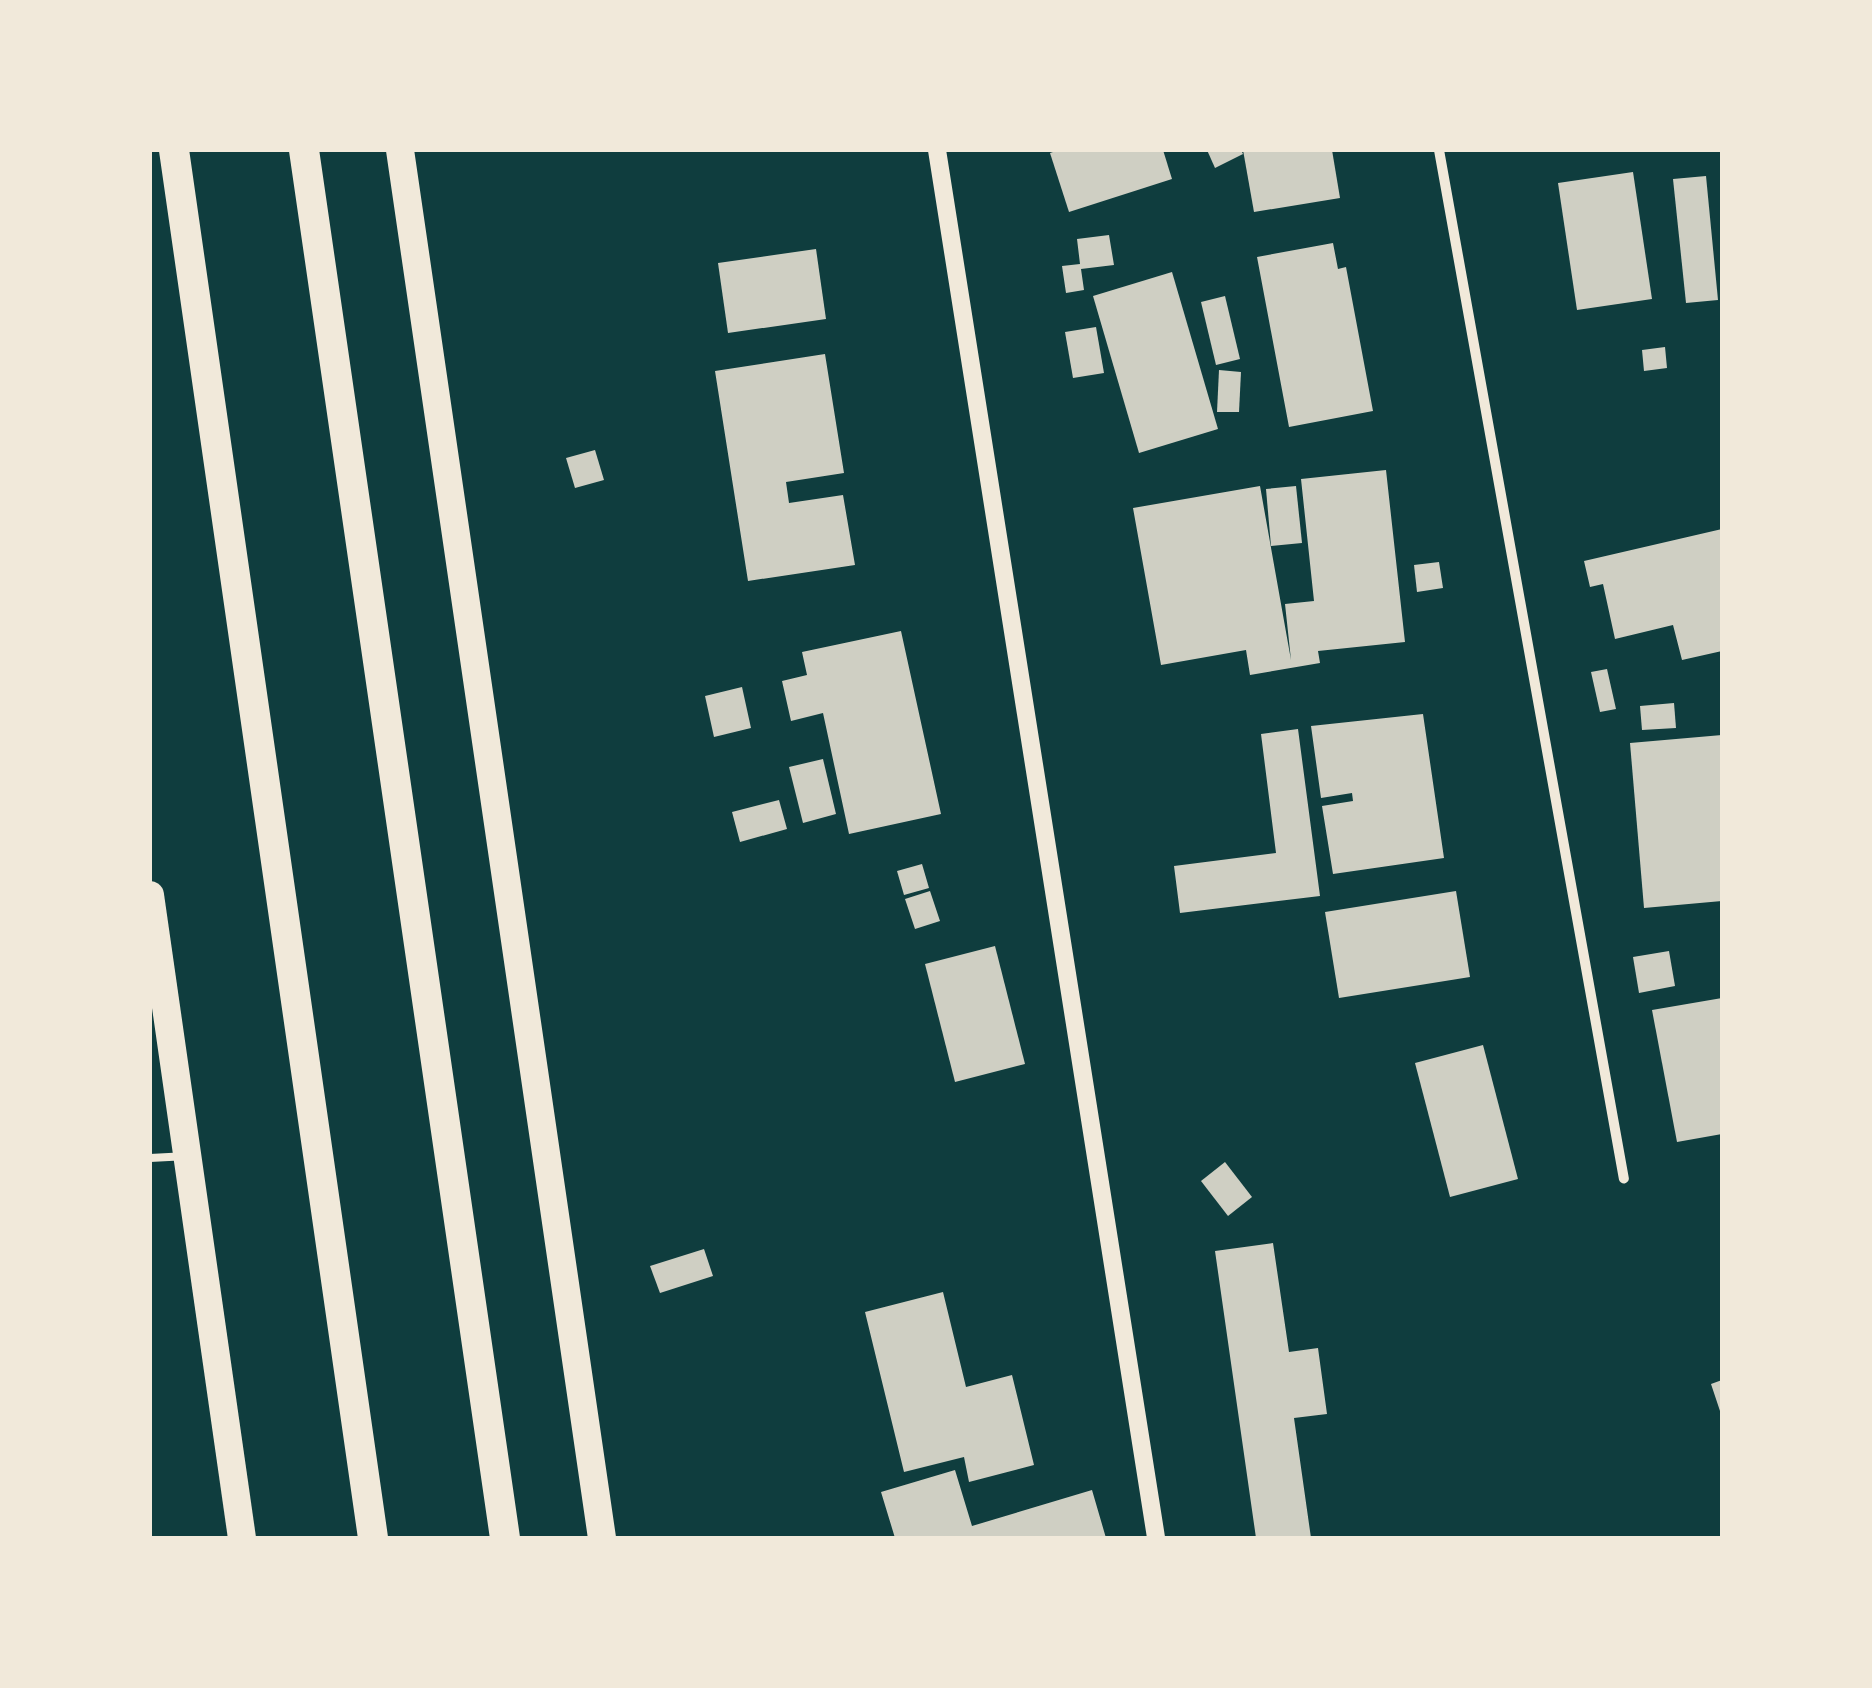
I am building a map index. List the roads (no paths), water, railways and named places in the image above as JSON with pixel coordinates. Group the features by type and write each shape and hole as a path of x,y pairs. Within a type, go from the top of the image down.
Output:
{"highway":[{"path":"174,150 373,1538"},
{"path":"304,150 505,1538"},
{"path":"400,150 602,1538"},
{"path":"150,895 242,1538"}],"street":[{"path":"937,150 1156,1538"},
{"path":"1439,150 1624,1179"}],"lane":[{"path":"150,1158 187,1155"}]}
